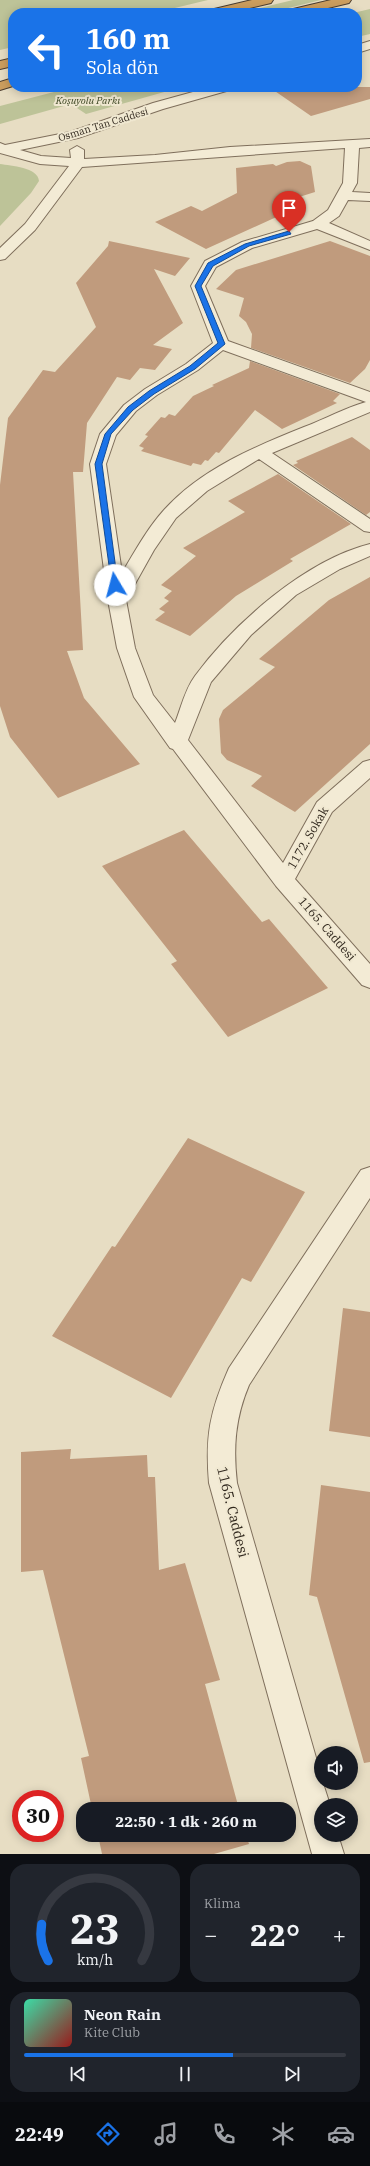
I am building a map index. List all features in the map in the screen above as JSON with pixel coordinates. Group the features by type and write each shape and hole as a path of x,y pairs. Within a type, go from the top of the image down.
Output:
{"highway":[{"path":"234,8 267,0"},
{"path":"313,8 345,0"}],"street":[{"name":"Osman Tan Caddesi","path":"0,146 207,92"},
{"path":"0,256 30,227 78,163 77,146 69,129"},
{"path":"0,146 40,160 78,163 352,143 370,143"},
{"path":"352,143 350,183 345,196 334,213 318,224 247,245 210,264 198,286 221,344 370,398"},
{"path":"345,196 370,197"},
{"path":"318,224 370,246"},
{"name":"1165. Caddesi","path":"221,344 192,367 151,392 130,408 108,434 98,464 117,600 126,648 144,697 177,743 284,880 370,979"},
{"path":"117,600 148,544 179,505 214,477 260,452 370,406"},
{"path":"260,452 370,527"},
{"path":"177,743 202,680 244,631 290,591 334,565 370,549"},
{"name":"1172. Sokak","path":"284,880 324,807 370,767"},
{"name":"1165. Caddesi","path":"314,1805 223,1484 219,1450 222,1423 228,1400 239,1377 370,1177"},
{"path":"324,1842 328,1854"}],"green space":[{"path":"0,0 208,0 175,8 8,8 8,48 0,50"},
{"path":"293,0 321,0 288,8 260,8"},
{"path":"370,9 370,34 362,36 362,11"},
{"name":"Koşuyolu Parkı","path":"54,92 164,92 86,114 71,104 0,124 0,106"},
{"path":"0,164 29,170 37,176 39,181 31,193 0,226"}],"building":[{"path":"362,87 370,87 370,99 311,116 276,92 362,92"},
{"path":"300,161 311,166 315,192 280,203 294,209 206,249 155,222 191,206 202,211 237,193 236,168 273,164 276,166 287,162"},
{"path":"109,241 190,258 175,276 154,269 183,323 153,345 172,349 155,370 140,368 130,380 117,377 87,423 83,472 73,472 83,650 67,651 84,698 140,764 58,798 10,737 0,706 0,485 8,418 43,370 55,372 96,327 76,283 108,246"},
{"path":"330,241 370,256 370,360 365,369 350,383 251,348 252,334 246,322 239,316 244,298 216,289 236,270"},
{"path":"250,361 340,394 333,401 337,403 282,429 255,410 219,453 216,452 208,461 205,460 201,465 193,463 191,466 141,451 144,448 139,446 148,436 145,435 161,417 165,418 169,414 175,416 193,396 214,386 212,385 249,368"},
{"path":"352,437 370,450 370,512 366,515 293,465 298,463 296,461"},
{"path":"278,474 351,524 290,559 293,561 236,596 190,636 155,620 165,612 159,609 169,601 164,598 172,591 161,585 196,556 183,548 245,512 228,501"},
{"path":"370,577 370,744 295,812 251,786 262,776 227,760 221,753 219,719 223,710 275,667 259,659 329,600"},
{"path":"184,830 262,922 269,919 328,988 228,1037 171,964 177,961 102,866"},
{"path":"188,1138 305,1192 251,1282 242,1278 171,1398 52,1336 112,1246 115,1247"},
{"path":"343,1308 370,1312 370,1437 329,1431"},
{"path":"71,1449 70,1459 147,1455 148,1477 155,1477 159,1570 185,1563 220,1680 205,1684 237,1802 90,1802 81,1758 89,1756 43,1570 21,1572 21,1452"},
{"path":"321,1485 370,1492 370,1762 364,1763 317,1597 309,1595"},
{"path":"99,1842 248,1842 249,1844 214,1854 102,1854"}],"route":[{"path":"115,585 98,464 108,434 130,408 151,392 192,367 221,344 198,286 210,264 247,245 289,232"}]}
